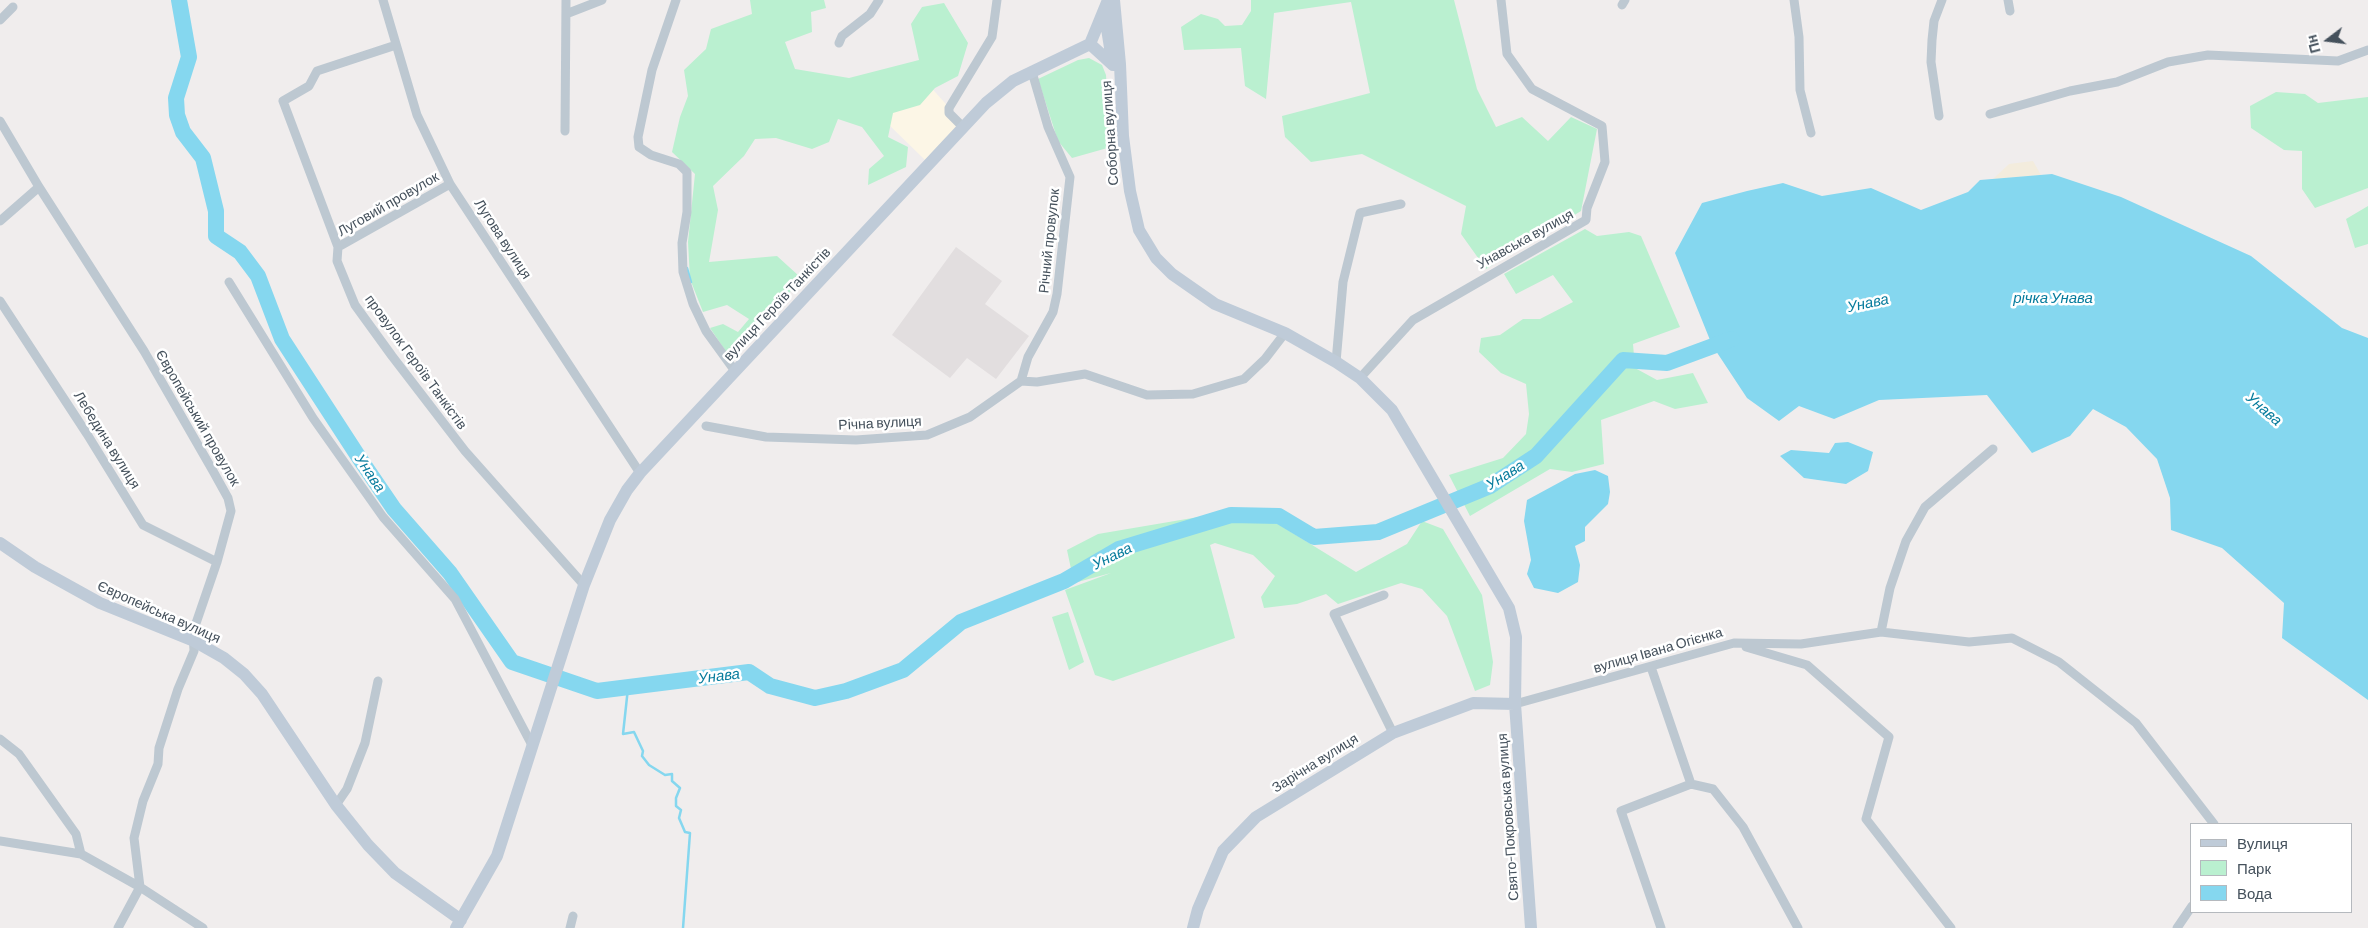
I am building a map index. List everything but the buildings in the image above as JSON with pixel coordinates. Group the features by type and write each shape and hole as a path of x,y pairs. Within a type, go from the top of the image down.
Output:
{"street":[{"name":"Лугова вулиця","path":"383,0 417,115 450,184 640,473"},
{"path":"565,131 566,0"},
{"path":"566,14 602,0"},
{"path":"676,0 652,70 638,137 639,147 651,155 679,164 686,172 687,212 682,243 683,272 693,304 706,331 735,371"},
{"path":"839,43 842,36 870,14 879,0"},
{"path":"962,126 949,113 949,108 992,37 996,0"},
{"name":"Унавська вулиця","path":"1360,378 1413,320 1586,220 1587,208 1606,162 1602,126 1532,89 1507,54 1501,0"},
{"path":"1794,0 1799,37 1800,90 1811,133"},
{"path":"1939,116 1931,62 1934,21 1942,0"},
{"path":"2008,0 2010,12"},
{"path":"0,20 13,7"},
{"path":"1104,7 1090,44 1113,65"},
{"path":"1076,50 1104,7"},
{"path":"1104,7 1113,65 1121,90"},
{"name":"Соборна вулиця","path":"1104,7 1121,90 1123,136 1130,190 1139,230 1156,258 1172,274 1215,304 1285,333 1336,362 1360,378 1392,410 1462,526 1508,608 1516,637 1515,704"},
{"name":"вулиця Героїв Танкістів","path":"458,924 496,856 538,734 584,585 610,520 640,473 962,126 986,103 1013,81 1090,44"},
{"name":"провулок Героїв Танкістів","path":"396,46 317,70 309,86 283,101 338,247 337,261 355,305 392,356 465,450 584,585"},
{"path":"1990,114 2070,91 2117,82 2168,62 2208,55 2338,61 2368,50"},
{"name":"Річний провулок","path":"1021,381 1028,357 1053,312 1057,294 1070,177 1048,127 1032,72"},
{"name":"Європейський провулок","path":"0,121 39,187 144,351 228,498 231,511 217,562 193,632 194,651 178,689 158,748 158,764 143,801 134,838 140,887"},
{"name":"Луговий провулок","path":"338,247 450,184"},
{"path":"0,221 39,187"},
{"path":"1336,362 1343,282 1360,213 1401,204"},
{"path":"230,282 313,418 383,516 455,599 533,747"},
{"name":"Лебедина вулиця","path":"0,301 87,434 143,525 217,562"},
{"path":"1021,381 1037,382 1085,374 1147,395 1193,394 1244,379 1266,359 1285,333"},
{"name":"Річна вулиця","path":"706,426 766,437 856,440 927,435 970,417 1021,381"},
{"path":"1881,632 1890,588 1906,541 1925,507 1993,449"},
{"name":"Європейська вулиця","path":"0,543 35,567 100,602 194,641 224,658 244,674 262,694 336,805 368,845 395,873 458,924"},
{"path":"1384,595 1334,614 1393,733"},
{"name":"вулиця Івана Огієнка","path":"1515,704 1734,643 1801,644 1881,632 1969,642 2012,638 2058,662 2136,723 2213,823"},
{"path":"1734,643 1807,665 1889,737 1866,820 1951,928"},
{"path":"1651,667 1691,784"},
{"path":"336,805 347,789 363,750 378,681"},
{"name":"Зарічна вулиця","path":"1193,928 1198,909 1223,851 1256,817 1393,733 1473,703 1515,704"},
{"name":"Свято-Покровська вулиця","path":"1515,704 1531,928"},
{"path":"0,739 19,754 76,834 81,854"},
{"path":"1661,928 1621,811 1691,784 1713,789 1743,827 1798,928"},
{"path":"0,841 81,854 140,887 203,928"},
{"path":"118,928 140,887"},
{"path":"2176,928 2190,909"},
{"path":"570,928 573,916"}],"shaded area":[{"path":"927,83 962,122 925,160 883,119"},
{"path":"956,247 1002,281 985,304 1029,336 996,379 967,358 950,378 892,335"}],"green space":[{"path":"750,0 824,0 826,8 811,12 812,32 785,42 795,69 849,78 919,60 911,24 922,7 944,3 968,43 958,76 935,88 920,105 893,113 888,137 908,147 906,167 868,185 869,169 884,156 862,127 838,119 829,142 812,149 776,138 755,139 744,156 713,186 718,210 709,262 777,256 799,276 786,299 729,356 710,328 723,324 738,332 749,319 727,305 703,312 690,279 688,242 695,174 672,152 680,117 688,96 684,70 706,49 711,29 752,14"},
{"path":"1251,0 1454,0 1477,89 1496,127 1522,117 1548,141 1571,117 1597,129 1581,211 1486,269 1461,234 1466,206 1362,154 1311,162 1285,137 1282,116 1370,93 1351,2 1274,13 1266,99 1245,86 1241,48 1184,50 1181,27 1201,14 1218,19 1225,26 1242,25 1251,11"},
{"path":"1089,58 1102,65 1106,75 1111,147 1072,158 1058,141 1038,79 1078,60"},
{"path":"2276,92 2305,94 2318,103 2368,97 2368,188 2315,208 2302,189 2302,151 2284,150 2251,128 2250,106"},
{"path":"2368,206 2368,244 2355,248 2346,219"},
{"path":"1585,229 1597,236 1629,232 1641,236 1680,327 1633,344 1635,368 1657,380 1693,373 1708,403 1675,409 1654,401 1601,420 1604,464 1572,472 1550,469 1470,516 1449,475 1503,458 1526,434 1529,414 1526,384 1501,373 1479,352 1481,338 1500,335 1523,319 1540,319 1573,302 1553,275 1516,294 1504,274"},
{"path":"1216,514 1278,524 1356,572 1407,544 1422,521 1443,529 1482,595 1493,662 1490,685 1475,691 1447,616 1422,589 1401,583 1338,604 1326,594 1297,604 1264,608 1261,597 1275,576 1253,555 1215,543 1210,545 1235,638 1113,681 1095,675 1065,590 1111,573 1074,583 1067,550 1098,534"},
{"path":"1068,612 1084,662 1069,670 1052,617"}],"sand":[{"path":"2033,161 2041,175 1993,179 2009,164"}],"water":[{"name":"річка Унава","path":"2052,174 2121,197 2251,256 2342,328 2368,338 2368,700 2282,638 2284,603 2222,548 2171,530 2170,498 2157,459 2126,427 2093,409 2070,436 2032,453 1987,395 1879,400 1834,419 1799,406 1779,421 1747,398 1712,345 1675,253 1702,203 1783,183 1822,196 1871,188 1921,210 1968,192 1980,180"},
{"path":"1848,442 1873,452 1868,471 1846,484 1804,478 1780,456 1791,450 1829,453 1835,443"},
{"path":"1595,470 1608,476 1610,492 1608,504 1585,527 1585,541 1575,546 1580,565 1578,582 1558,593 1534,588 1527,574 1531,560 1524,521 1527,500 1575,474"}],"waterway":[{"name":"Унава","path":"179,0 189,57 176,98 177,115 183,132 203,158 216,211 216,236 240,252 258,276 282,339 360,459 394,509 450,573 512,662 597,691 749,672 770,686 815,698 846,691 903,670 961,622 1064,581 1119,549 1231,515 1279,516 1314,537 1378,532 1490,486 1536,456 1623,360 1667,363 1732,339"},
{"path":"687,268 691,282"},
{"path":"628,688 623,734 634,732 643,751 642,756 649,765 665,775 672,774 672,781 680,788 676,798 676,806 681,810 679,818 685,832 690,833 683,928"}]}
